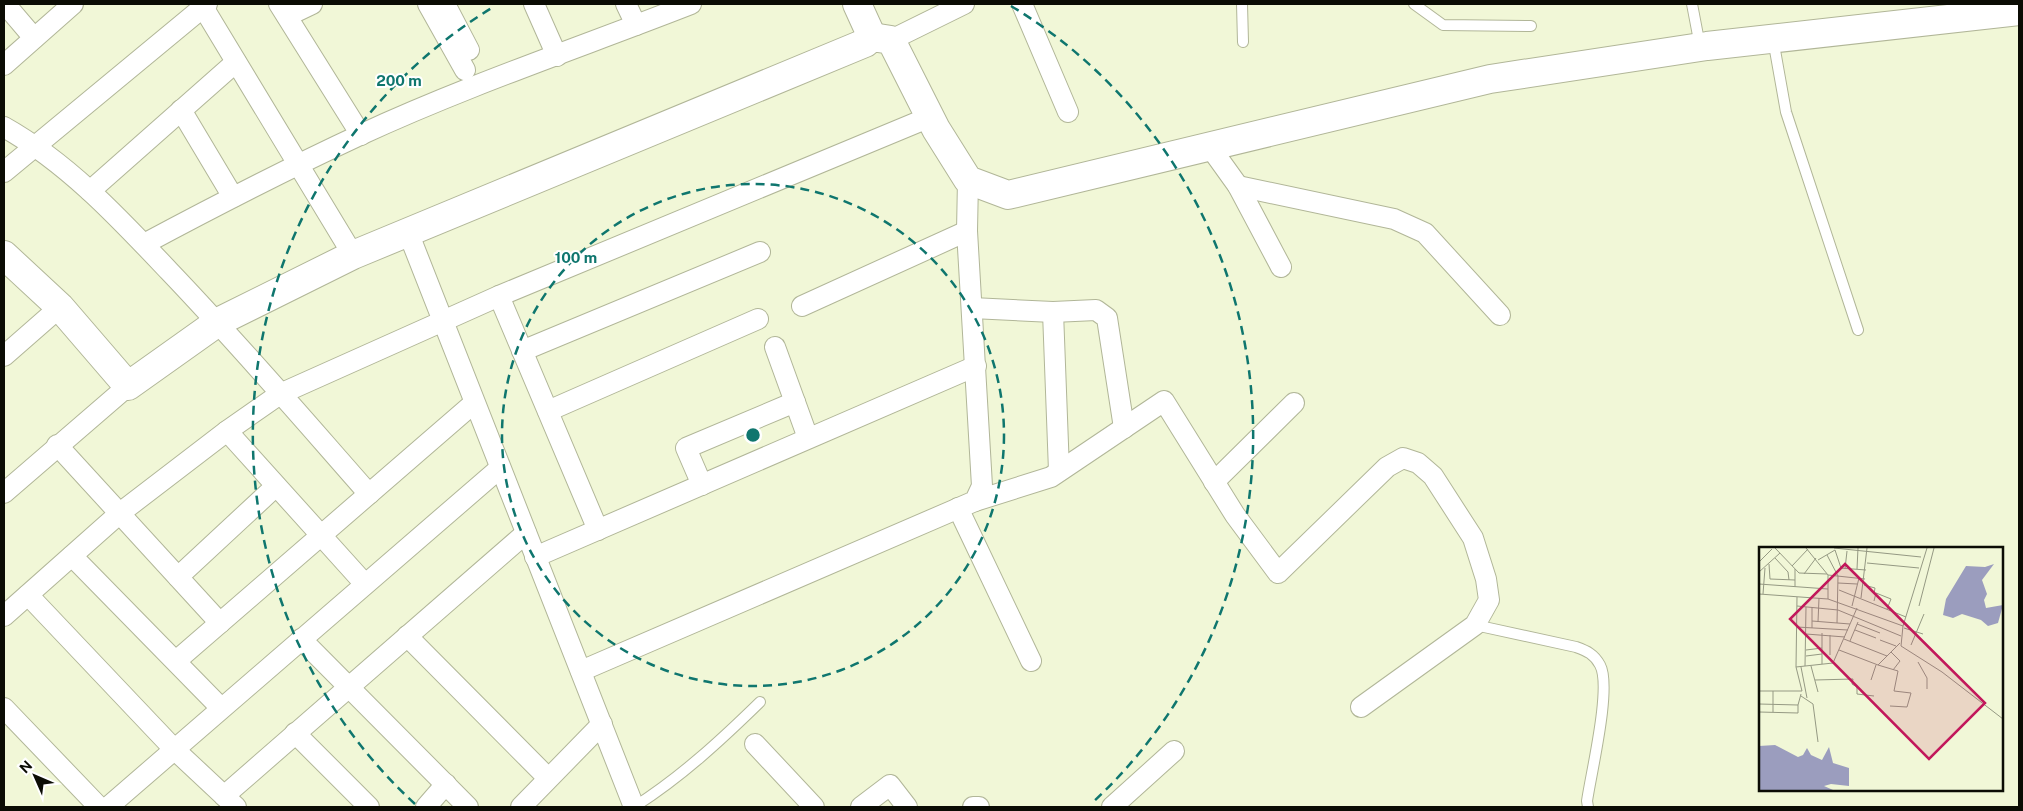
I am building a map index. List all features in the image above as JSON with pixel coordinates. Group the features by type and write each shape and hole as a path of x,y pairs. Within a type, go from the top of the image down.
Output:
{"street":[{"path":"5,4 34,38"},
{"path":"4,65 73,4"},
{"path":"312,4 283,10 361,135"},
{"path":"428,4 469,65 445,4"},
{"path":"536,4 557,56"},
{"path":"626,4 636,25"},
{"path":"144,244 233,197 361,135 472,88 691,4"},
{"path":"857,4 881,39 968,180 967,231 982,486 966,504"},
{"path":"4,493 57,444 128,386 218,322 353,255 865,43 881,39 964,4"},
{"path":"1022,4 1068,112"},
{"path":"4,172 35,144 205,5 236,62 353,255"},
{"path":"968,180 1008,195 1490,79 1700,47 2019,11"},
{"path":"90,190 236,62"},
{"path":"181,110 233,197"},
{"path":"4,616 120,513 227,431 280,394 499,296 930,117"},
{"path":"4,127 35,144 90,190 144,244 218,322 369,494"},
{"path":"1210,146 1238,186 1281,267"},
{"path":"1238,186 1394,219 1425,233 1500,315"},
{"path":"802,306 967,231"},
{"path":"408,232 442,323 634,807"},
{"path":"522,351 760,252"},
{"path":"4,255 60,307 128,386"},
{"path":"499,296 598,530"},
{"path":"4,356 60,307"},
{"path":"972,308 1053,312 1096,310 1107,318 1124,428"},
{"path":"1053,312 1059,472"},
{"path":"548,411 758,319"},
{"path":"775,347 808,438"},
{"path":"535,557 976,366"},
{"path":"702,485 686,448 795,402"},
{"path":"580,671 966,504 1051,477 1164,402 1235,515 1278,573 1387,467 1403,458 1418,463 1433,476 1473,538 1486,579 1490,600 1475,625 1361,707"},
{"path":"176,661 474,403"},
{"path":"1214,482 1294,403"},
{"path":"227,431 364,583"},
{"path":"57,444 220,623"},
{"path":"108,807 364,583 500,468"},
{"path":"178,577 276,486"},
{"path":"966,504 1031,661"},
{"path":"28,595 174,749 230,802 295,734 526,533"},
{"path":"72,556 221,708"},
{"path":"407,636 548,778"},
{"path":"301,639 468,807"},
{"path":"4,708 99,807"},
{"path":"521,807 602,724"},
{"path":"295,734 370,807"},
{"path":"755,744 814,807"},
{"path":"1112,807 1174,751"},
{"path":"426,807 446,784"},
{"path":"861,807 890,785 907,807"},
{"path":"973,807 979,807"}],"lane":[{"path":"1242,4 1243,42"},
{"path":"1414,4 1443,25 1531,26"},
{"path":"1692,4 1700,47"},
{"path":"1773,39 1786,112 1858,330"},
{"path":"1475,625 1576,647 1590,652 1600,665 1605,686 1588,807"},
{"path":"634,807 668,785 706,754 760,702"}]}
